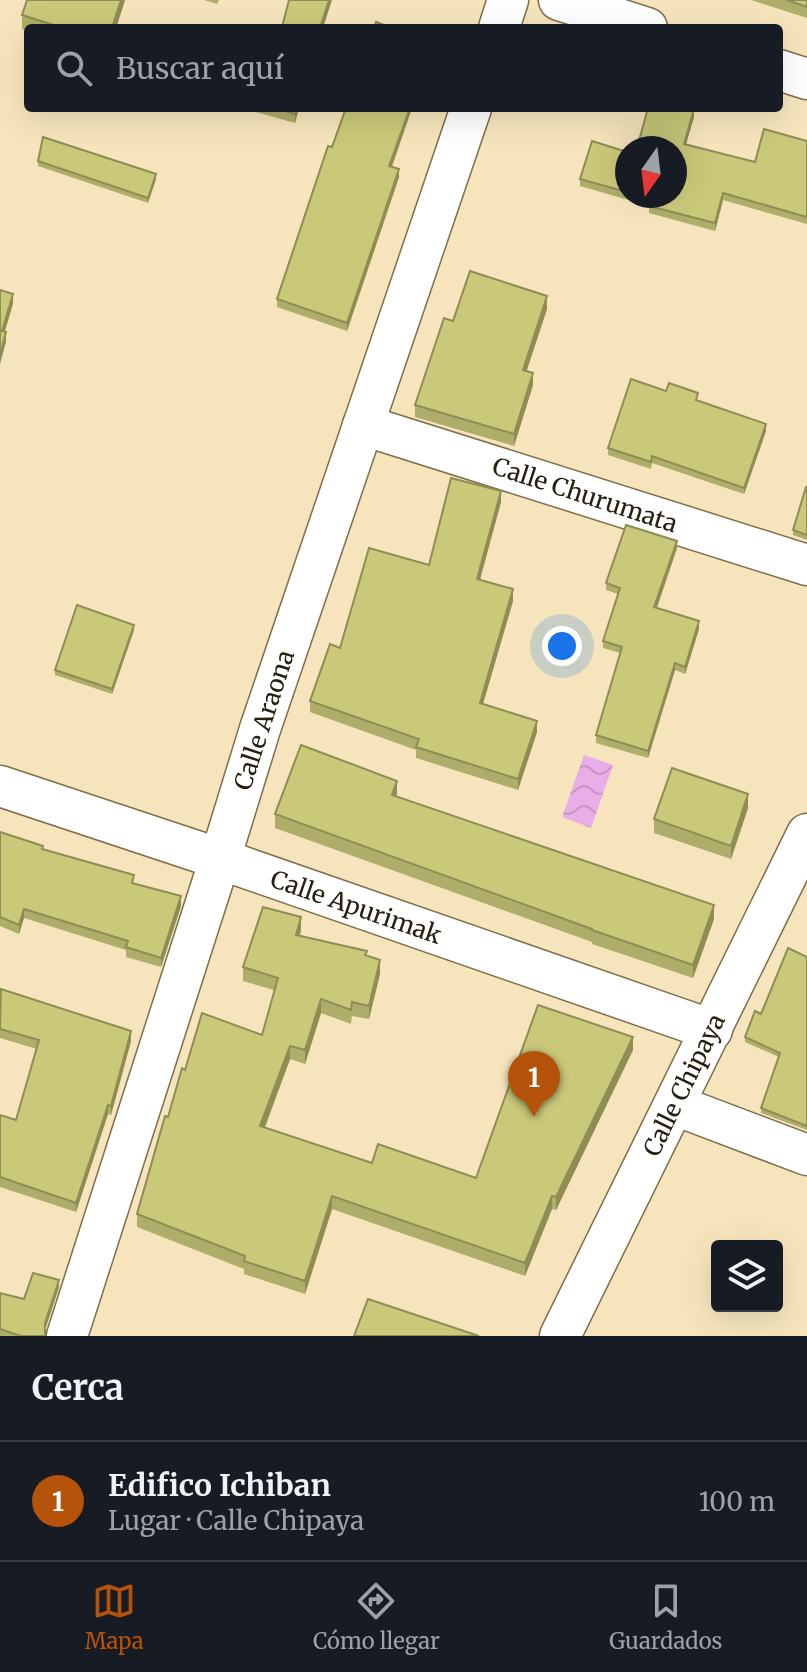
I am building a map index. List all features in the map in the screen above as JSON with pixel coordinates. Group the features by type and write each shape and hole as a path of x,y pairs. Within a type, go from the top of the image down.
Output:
{"street":[{"path":"500,24 508,0"},
{"path":"559,0 634,24"},
{"path":"783,71 807,79"},
{"name":"Calle Araona","path":"67,1336 260,729 470,112"},
{"name":"Calle Churumata","path":"363,425 807,565"},
{"name":"Calle Apurimak","path":"0,786 712,1030"},
{"name":"Calle Chipaya","path":"560,1336 807,834"},
{"path":"675,1105 807,1155"}],"water":[{"path":"584,755 613,765 591,828 562,817"}],"building":[{"path":"27,0 121,0 113,24 50,24 22,15"},
{"path":"289,0 329,0 321,24 283,24"},
{"path":"786,0 807,0 807,7 805,6"},
{"path":"345,112 409,112 389,166 399,169 347,323 277,299 328,146 332,147"},
{"path":"647,112 693,112 686,136 640,136"},
{"path":"764,129 807,141 807,217 723,193 715,223 657,208 687,208 687,145 755,162"},
{"path":"43,137 156,174 148,198 38,161"},
{"path":"592,141 615,148 615,189 580,179"},
{"path":"470,271 547,296 523,370 533,373 514,434 415,405 444,318 453,321"},
{"path":"0,290 13,294 2,331 6,332 0,355"},
{"path":"631,379 666,391 669,383 698,393 696,400 766,424 744,488 652,456 651,462 608,448"},
{"path":"451,478 501,491 477,579 513,589 480,703 537,721 518,779 416,747 419,739 310,701 330,644 340,648 369,548 429,565"},
{"path":"807,487 807,535 793,530"},
{"path":"626,525 677,541 654,607 699,621 685,667 675,663 648,751 596,735 622,647 603,641 620,588 606,583"},
{"path":"77,605 134,625 112,689 55,670"},
{"path":"301,745 397,781 392,795 714,905 693,965 275,814"},
{"path":"672,768 748,794 731,846 654,819"},
{"path":"0,832 43,846 42,849 134,875 132,883 181,896 161,958 126,947 128,941 24,909 19,925 0,917"},
{"path":"263,907 301,917 296,935 367,951 365,955 380,960 369,1006 352,1002 351,1010 321,999 305,1050 290,1046 260,1126 372,1163 378,1144 476,1178 538,1005 633,1037 556,1197 552,1196 525,1263 332,1196 305,1281 244,1261 245,1256 137,1214 165,1116 168,1117 182,1068 185,1070 202,1013 262,1035 278,978 243,967"},
{"path":"788,948 807,957 807,1126 761,1108 780,1053 745,1037 755,1011 761,1014"},
{"path":"1,989 131,1031 111,1106 108,1105 76,1203 0,1177 0,1115 16,1120 39,1040 0,1029"},
{"path":"33,1273 59,1280 45,1323 45,1336 21,1336 0,1329 0,1293 24,1299"},
{"path":"368,1299 479,1336 354,1336"}],"place":[{"name":"Edifico Ichiban","path":"534,1117"}]}
